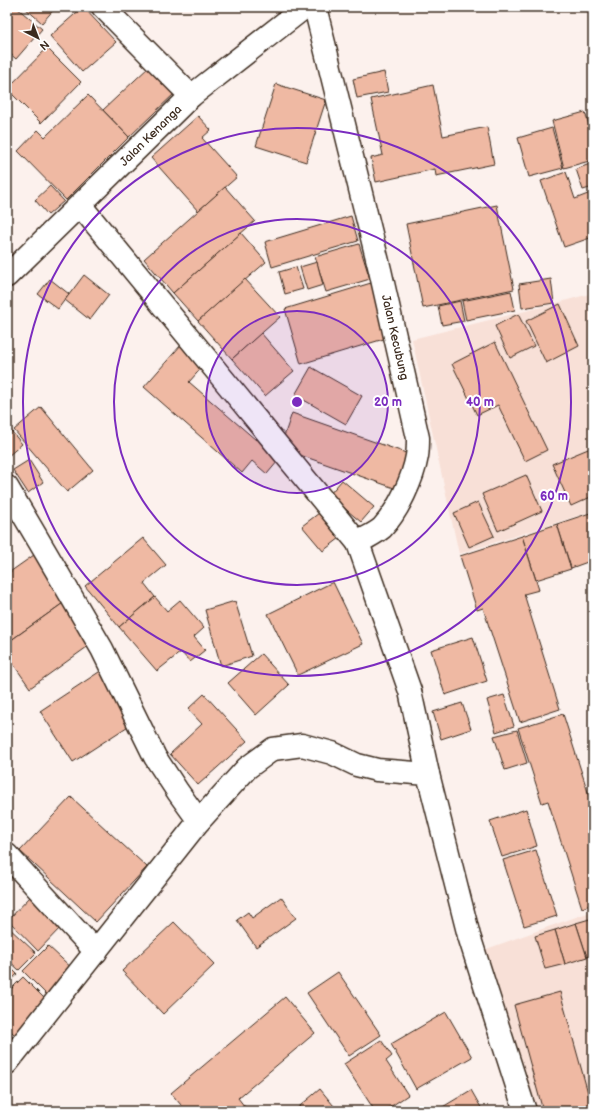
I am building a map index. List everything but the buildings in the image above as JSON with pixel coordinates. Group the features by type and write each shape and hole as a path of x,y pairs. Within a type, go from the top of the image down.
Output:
{"street":[{"path":"103,7 191,96"},
{"name":"Jalan Kenanga","path":"7,276 191,96 305,7"},
{"name":"Jalan Kecubung","path":"315,7 378,263 418,438 417,456 413,471 405,492 396,509 381,528 358,543"},
{"path":"80,205 358,543 410,692 428,774 469,936 525,1111"},
{"path":"7,488 102,649 155,757 199,821"},
{"path":"7,1063 199,821 247,768 273,749 302,745 332,753 357,765 378,770 428,774"},
{"path":"7,855 96,952"}],"shaded area":[{"path":"593,293 593,511 459,554 412,339"},
{"path":"593,911 593,1111 533,1111 478,952"}]}
